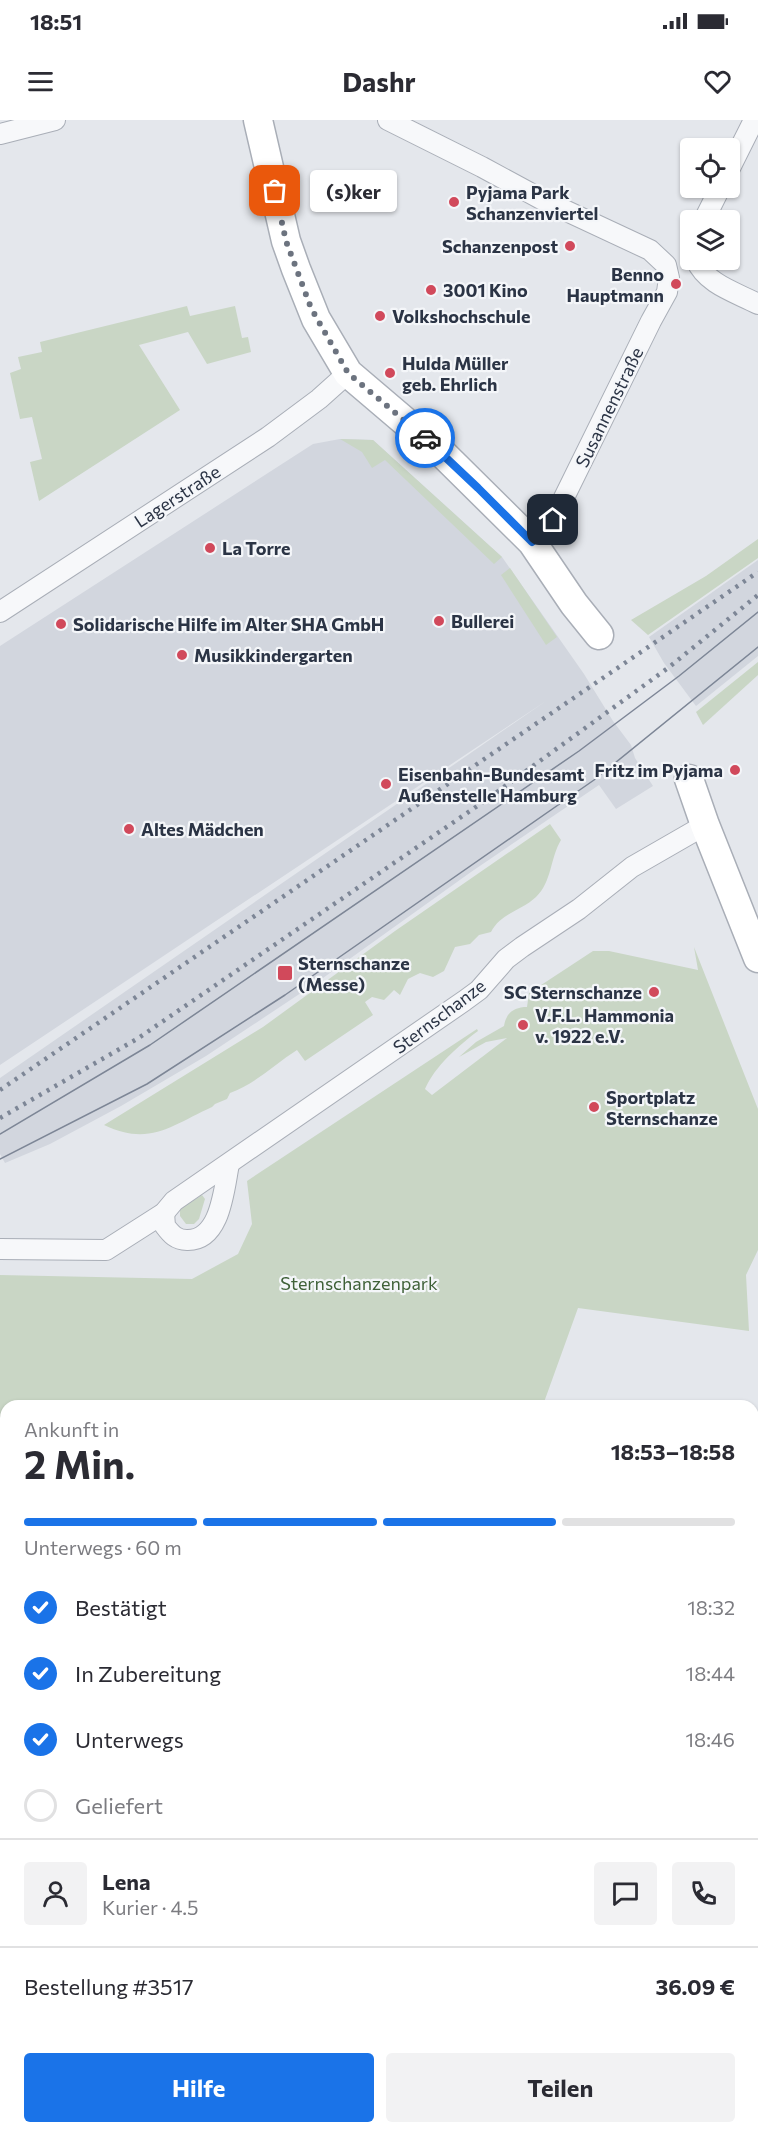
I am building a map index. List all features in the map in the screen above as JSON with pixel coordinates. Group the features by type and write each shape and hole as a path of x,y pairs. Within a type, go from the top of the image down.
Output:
{"street":[{"path":"0,134 55,120"},
{"path":"258,120 286,241 316,319 348,373 442,453 532,542 574,604 599,635"},
{"name":"Susannenstraße","path":"388,120 482,167 543,201 650,250 666,265 669,279 667,292 553,520 532,542"},
{"path":"740,148 754,120"},
{"path":"700,270 710,280 758,304"},
{"name":"Lagerstraße","path":"1,607 268,437 319,399 348,373"},
{"path":"689,779 758,958"},
{"name":"Sternschanze","path":"0,1249 106,1250 164,1213 174,1201 465,1001 522,947 579,909 632,867 705,825"},
{"path":"164,1213 165,1226 176,1238 192,1240 208,1231 215,1222 221,1205 229,1164"}],"shaded area":[{"path":"340,439 373,440 502,557 631,745 635,758 653,786 616,809 599,785 471,872 316,983 206,1056 50,1144 5,1163 0,1154 0,1078 546,701 0,1065 0,646 313,444"},
{"path":"758,560 758,656 696,706 664,663 649,637"}],"green space":[{"path":"187,306 190,316 235,306 242,338 248,337 251,352 207,364 188,332 139,345 180,410 39,501 30,462 42,459 32,417 20,419 10,373 21,369 18,357 42,352 40,342"},
{"path":"340,439 373,440 502,557 494,564 385,460 372,468 362,452"},
{"path":"758,539 758,558 648,635 631,620 706,576"},
{"path":"510,568 557,637 546,645 501,575"},
{"path":"758,662 758,675 703,725 696,712"},
{"path":"550,824 561,840 541,891 530,902 500,920 491,932 479,935 470,944 455,947 444,971 433,977 420,973 408,979 400,995 394,990 384,1000 372,997 365,1002 373,1015 305,1061 297,1050 256,1079 230,1093 227,1099 172,1126 148,1134 135,1134 104,1125 263,1027 395,931"},
{"name":"Sternschanzenpark","path":"694,947 758,1109 758,1250 746,1275 749,1331 578,1308 545,1400 0,1400 0,1275 192,1279 238,1254 252,1224 247,1181 477,1029 478,1031 455,1050 435,1072 425,1089 432,1095 507,1038 486,1042 459,1057 476,1042 504,1026 511,1012 527,1007 529,993 593,951 609,951 698,970"},
{"path":"202,1195 205,1199 199,1219 194,1224 186,1224 180,1216 180,1209"}],"tram line":[{"path":"0,1134 150,1045 579,751 679,676 758,612"},
{"path":"0,1159 147,1084 285,995 594,780 758,647"}],"railway":[{"path":"0,1090 758,572"},
{"path":"0,1118 137,1039 486,800 668,668 758,595"}],"way so far":[{"path":"275,191 286,241 311,308 348,373 425,438"}],"place":[{"name":"(s)ker","path":"275,191"},
{"name":"Pyjama Park Schanzenviertel","path":"454,202"},
{"name":"Schanzenpost","path":"570,246"},
{"name":"Benno Hauptmann","path":"676,284"},
{"name":"3001 Kino","path":"431,290"},
{"name":"Volkshochschule","path":"380,316"},
{"name":"Hulda Müller geb. Ehrlich","path":"390,373"},
{"name":"La Torre","path":"210,548"},
{"name":"Bullerei","path":"439,621"},
{"name":"Solidarische Hilfe im Alter SHA GmbH","path":"61,624"},
{"name":"Musikkindergarten","path":"182,655"},
{"name":"Fritz im Pyjama","path":"735,770"},
{"name":"Eisenbahn-Bundesamt Außenstelle Hamburg","path":"386,784"},
{"name":"Altes Mädchen","path":"129,829"},
{"name":"Sternschanze (Messe)","path":"285,973"},
{"name":"SC Sternschanze","path":"654,992"},
{"name":"V.F.L. Hammonia v. 1922 e.V.","path":"523,1025"},
{"name":"Sportplatz Sternschanze","path":"594,1107"}],"route":[{"path":"425,438 532,542 553,520"}]}
